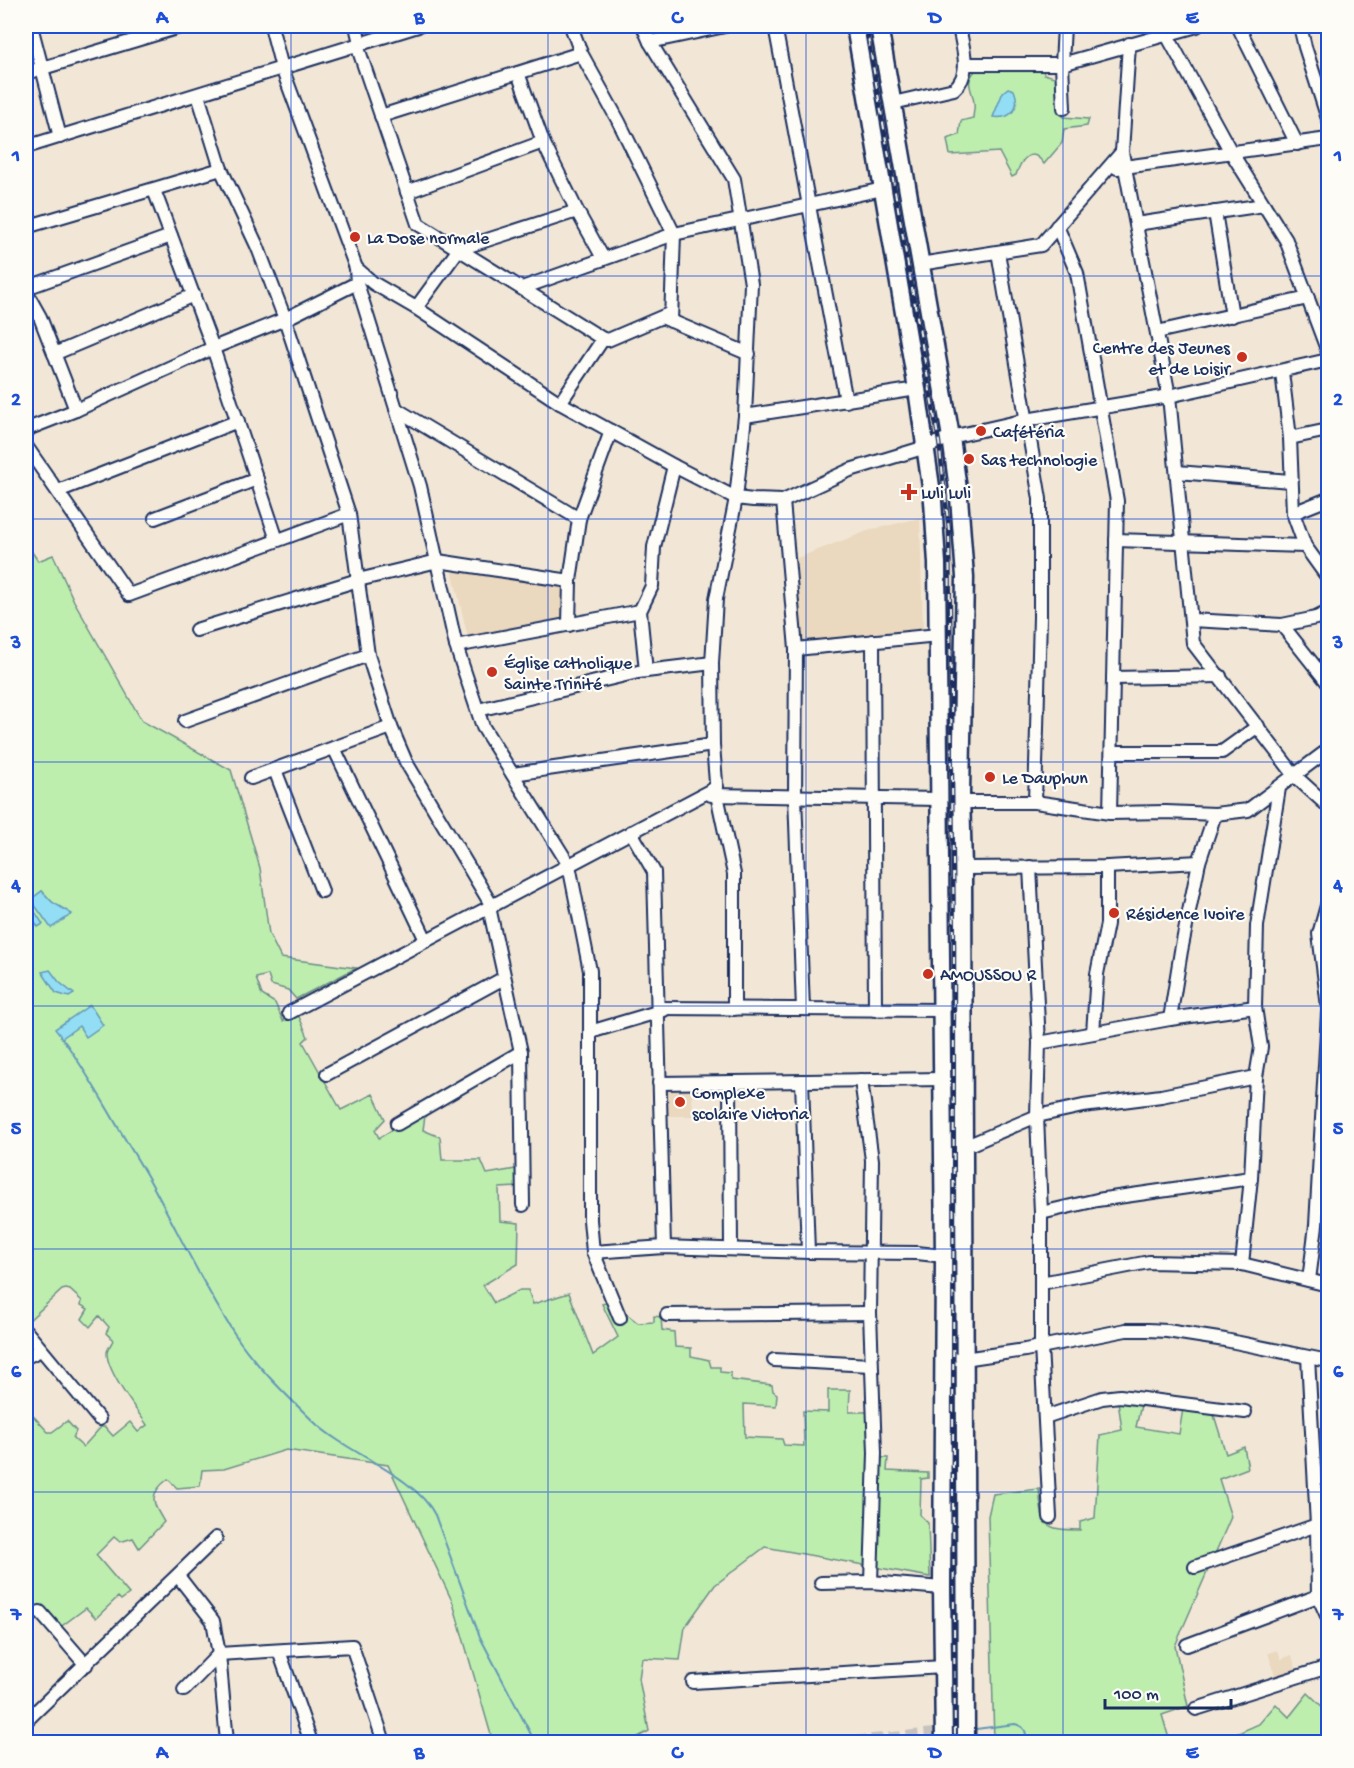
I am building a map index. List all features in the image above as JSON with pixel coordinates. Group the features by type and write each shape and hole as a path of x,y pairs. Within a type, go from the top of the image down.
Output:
{"main road":[{"path":"855,26 917,389 935,531 942,1079 944,1743"},
{"path":"879,26 951,437 959,497 965,577 962,802 966,1743"},
{"path":"920,408 945,404"},
{"path":"940,948 963,947"},
{"path":"943,1249 964,1241"},
{"path":"943,1491 965,1491"}],"street":[{"path":"31,26 60,137"},
{"path":"26,72 183,26"},
{"path":"271,26 282,68 356,268 357,283 420,486 456,646 483,727 569,865 590,970 590,1220 593,1252 620,1318"},
{"path":"356,26 358,44 418,224 603,339 608,340 669,317 749,354"},
{"path":"26,147 418,26"},
{"path":"571,26 581,53 619,122 674,234 669,317"},
{"path":"643,26 734,179 751,284 745,416 736,498 716,599 712,663 713,745 717,791 734,874 734,1009"},
{"path":"651,42 725,26"},
{"path":"775,26 846,401"},
{"path":"892,103 954,89 963,80 966,64 958,26"},
{"path":"1064,26 1062,64 1064,108"},
{"path":"966,64 1062,64 1129,44 1164,29 1197,26"},
{"path":"1238,26 1297,144"},
{"path":"1300,26 1329,119"},
{"path":"1164,29 1231,152 1286,240 1329,351"},
{"path":"1129,44 1122,152 1169,396 1193,643 1296,777 1329,806"},
{"path":"381,116 581,53"},
{"path":"518,73 543,142 603,258"},
{"path":"198,95 221,169 258,249 285,319 349,514 368,655 392,727 406,762 490,906 521,1052 523,1205"},
{"path":"1107,170 1329,139"},
{"path":"407,192 543,142"},
{"path":"920,264 1041,245 1122,152"},
{"path":"26,227 221,169"},
{"path":"522,288 674,234 884,189"},
{"path":"154,190 213,348 277,540"},
{"path":"1136,224 1264,205"},
{"path":"416,308 459,249 577,211"},
{"path":"1215,212 1232,316"},
{"path":"1057,226 1077,273 1117,501 1110,813"},
{"path":"76,410 40,317 26,290 171,236"},
{"path":"998,252 1040,499 1040,617 1035,802"},
{"path":"356,268 374,283 560,403 736,498 753,500 783,501 850,470 951,437 1026,420 1169,396 1329,360"},
{"path":"26,433 30,428 285,319 357,283"},
{"path":"54,354 194,295"},
{"path":"1157,332 1308,298"},
{"path":"560,403 603,339"},
{"path":"1282,372 1290,438 1293,513 1305,546 1329,578"},
{"path":"745,416 917,389"},
{"path":"396,409 579,519"},
{"path":"58,491 238,421"},
{"path":"1290,438 1329,430"},
{"path":"569,625 570,581 579,519 611,431"},
{"path":"26,446 129,595 349,514"},
{"path":"646,670 640,611 652,585 654,547 674,466"},
{"path":"1177,472 1290,481"},
{"path":"155,518 257,479"},
{"path":"1293,513 1329,499"},
{"path":"783,501 796,649 795,796 803,1009"},
{"path":"1116,540 1305,546"},
{"path":"196,630 358,580 438,561 570,581"},
{"path":"456,646 640,611"},
{"path":"1191,620 1282,626 1316,618 1329,612"},
{"path":"1282,626 1329,683"},
{"path":"796,649 938,635"},
{"path":"873,641 875,1010"},
{"path":"185,721 368,655"},
{"path":"478,710 646,670 712,663"},
{"path":"1113,678 1220,676"},
{"path":"1112,752 1222,752 1258,726"},
{"path":"251,778 392,727"},
{"path":"513,774 713,745"},
{"path":"334,748 426,940"},
{"path":"962,802 1035,802 1110,813 1215,814 1248,810 1296,777 1329,750"},
{"path":"275,770 322,891"},
{"path":"1242,1264 1251,1179 1256,1077 1261,1047 1255,1006 1257,926 1279,788"},
{"path":"288,1013 703,795 717,791 795,796 938,799"},
{"path":"1170,1018 1199,862 1215,814"},
{"path":"631,832 654,872 663,1009 659,1083 664,1247"},
{"path":"963,868 1107,867 1199,862"},
{"path":"1030,867 1039,1043 1037,1116 1041,1213 1041,1346 1050,1517"},
{"path":"1093,1033 1096,974 1107,924 1107,867"},
{"path":"1329,902 1319,934 1329,1006"},
{"path":"327,1074 504,978"},
{"path":"1039,1043 1170,1018 1255,1006"},
{"path":"590,1032 663,1009 940,1010"},
{"path":"1309,1280 1316,1225 1329,1012"},
{"path":"397,1124 521,1052"},
{"path":"963,1147 1037,1116 1083,1106 1161,1096 1256,1077"},
{"path":"659,1083 942,1079"},
{"path":"861,1080 872,1160 870,1313 875,1453 871,1582"},
{"path":"802,1081 808,1252"},
{"path":"730,1082 731,1248"},
{"path":"1041,1213 1097,1200 1251,1179"},
{"path":"593,1252 664,1247 917,1253 943,1249"},
{"path":"1041,1283 1149,1262 1242,1264 1329,1286"},
{"path":"668,1315 870,1313"},
{"path":"26,1330 99,1419"},
{"path":"943,1359 964,1359 1126,1330 1158,1330 1237,1342 1329,1361"},
{"path":"26,1358 41,1350"},
{"path":"1308,1357 1323,1524 1318,1596 1329,1618"},
{"path":"774,1360 871,1365"},
{"path":"1045,1417 1102,1398 1120,1396 1245,1412"},
{"path":"1195,1567 1323,1524"},
{"path":"26,1721 216,1538"},
{"path":"178,1576 213,1621 219,1654 227,1743"},
{"path":"821,1583 871,1582 942,1588"},
{"path":"1187,1645 1318,1596"},
{"path":"40,1612 86,1665"},
{"path":"184,1690 219,1654 351,1646 384,1743"},
{"path":"279,1651 310,1743"},
{"path":"693,1683 943,1667"},
{"path":"1196,1709 1329,1667"}],"shaded area":[{"path":"1328,295 1328,333 1315,298"},
{"path":"920,518 923,631 801,642 797,558 870,530"},
{"path":"451,565 564,585 565,622 469,642"},
{"name":"Complexe scolaire Victoria","path":"692,1088 693,1116 668,1116 668,1089"},
{"path":"1278,1650 1281,1659 1292,1655 1297,1673 1276,1679 1268,1653"}],"green space":[{"path":"1022,66 1042,67 1044,74 1061,79 1063,117 1089,119 1087,126 1064,129 1062,143 1044,164 1039,158 1031,155 1024,160 1016,175 1012,177 999,152 950,155 947,139 959,135 961,121 973,118 974,105 970,79 975,71"},
{"path":"26,543 38,561 53,555 74,601 142,721 231,770 260,868 269,934 281,958 356,968 296,999 288,990 271,985 268,975 256,978 262,995 275,1003 283,1021 297,1012 308,1037 303,1042 341,1110 373,1094 385,1119 375,1130 379,1138 426,1109 423,1130 440,1137 442,1160 481,1160 487,1174 516,1169 517,1187 499,1188 500,1221 519,1223 518,1264 483,1285 494,1303 520,1290 528,1290 533,1304 569,1293 593,1355 618,1337 602,1304 616,1300 623,1311 638,1323 654,1322 654,1316 661,1317 662,1330 674,1332 675,1347 691,1348 691,1356 709,1360 711,1367 720,1367 720,1372 731,1373 731,1380 772,1385 773,1391 777,1394 776,1406 744,1404 745,1437 782,1439 784,1445 804,1446 803,1411 828,1412 828,1390 850,1390 849,1412 869,1412 869,1457 888,1458 887,1471 928,1473 928,1478 921,1479 920,1515 928,1523 930,1577 765,1547 715,1585 685,1627 680,1660 642,1658 639,1679 649,1731 629,1742 493,1742 453,1603 388,1465 286,1450 224,1469 202,1470 200,1486 177,1488 168,1479 157,1490 154,1499 164,1522 139,1548 133,1538 120,1542 114,1537 96,1555 129,1594 121,1600 118,1597 96,1618 86,1608 59,1628 42,1608 26,1621 26,1408 48,1432 52,1432 67,1421 76,1431 73,1438 83,1447 101,1427 105,1427 113,1436 130,1422 138,1432 147,1425 123,1390 108,1361 107,1353 113,1340 106,1333 109,1327 99,1316 90,1327 82,1319 88,1309 81,1305 82,1301 70,1290 62,1290 26,1323 26,910 38,927 30,906 34,903 52,902 42,891 26,903"},
{"path":"1118,1401 1141,1405 1136,1427 1179,1434 1183,1408 1213,1412 1226,1454 1244,1447 1248,1468 1219,1479 1231,1517 1175,1646 1188,1706 1162,1715 1170,1742 994,1742 988,1516 993,1494 1039,1489 1043,1518 1046,1523 1058,1529 1080,1530 1080,1522 1095,1518 1100,1435 1122,1430"},
{"path":"1308,1693 1328,1712 1328,1742 1234,1742 1236,1734 1259,1724 1276,1704 1289,1717"}],"water":[{"path":"1008,88 1014,90 1016,96 1013,111 1005,116 993,117 1003,92"},
{"path":"42,891 52,902 72,914 51,928 34,904 31,906 43,924 38,927 26,910 26,903"},
{"path":"50,970 59,982 74,994 69,997 56,993 42,972"},
{"path":"90,1005 103,1025 86,1037 79,1026 62,1038 55,1029"}],"waterway":[{"path":"62,1038 87,1075 144,1171 223,1316 251,1356 313,1421 327,1433 397,1476 425,1501 435,1515 480,1637 535,1742"},
{"path":"976,1729 1015,1724 1025,1730 1027,1742"}],"tunnel":[{"path":"853,1742 944,1733"}],"railway":[{"path":"866,26 939,442 949,530 954,947 955,1742"}],"place":[{"name":"La Dose normale","path":"355,237"},
{"name":"Centre des Jeunes et de Loisir","path":"1242,357"},
{"name":"Cafétéria","path":"981,431"},
{"name":"Sas technologie","path":"969,459"},
{"name":"Luli Luli","path":"909,492"},
{"name":"Église catholique Sainte Trinité","path":"492,672"},
{"name":"Le Dauphun","path":"990,777"},
{"name":"Résidence Ivoire","path":"1114,913"},
{"name":"AMOUSSOU R","path":"928,974"},
{"name":"Complexe scolaire Victoria","path":"680,1102"}]}
